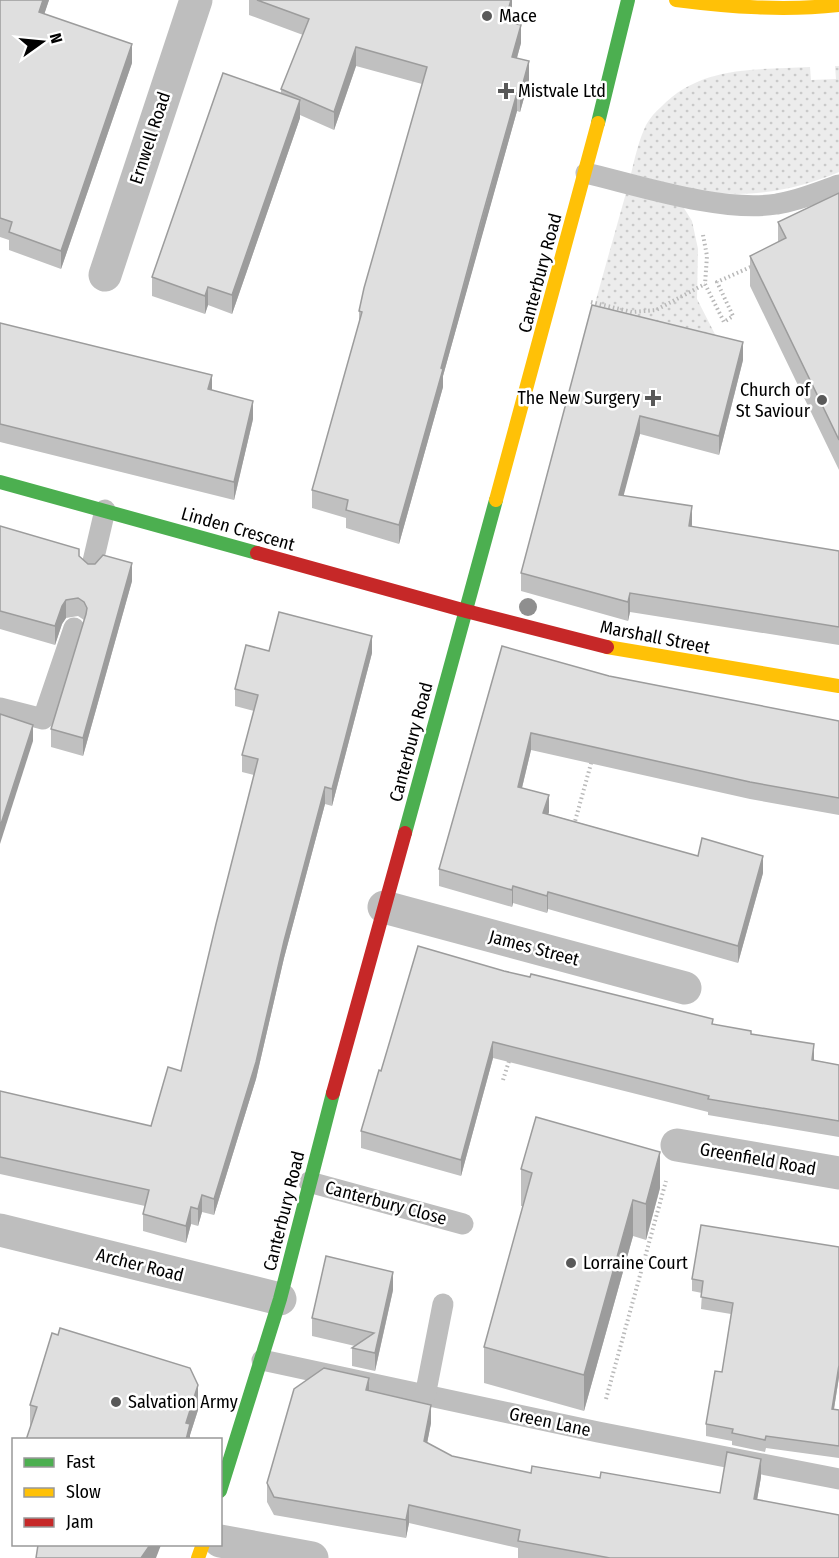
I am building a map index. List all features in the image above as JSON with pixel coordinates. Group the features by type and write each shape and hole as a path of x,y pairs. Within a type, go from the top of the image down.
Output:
{"main road":[{"name":"Canterbury Road","path":"222,1485 280,1299 309,1182 586,173 628,0"},
{"path":"676,0 745,9 839,5"},
{"name":"Linden Crescent","path":"0,482 466,611"},
{"name":"Marshall Street","path":"466,611 621,651 839,686"}],"street":[{"name":"Ernwell Road","path":"105,275 196,0"},
{"name":"James Street","path":"384,907 685,988"},
{"name":"Greenfield Road","path":"677,1145 839,1173"},
{"name":"Archer Road","path":"0,1230 280,1299"},
{"path":"222,1541 312,1558"}],"lane":[{"path":"586,173 690,197 750,206 777,204 839,185"},
{"path":"91,570 105,510"},
{"path":"0,708 43,719 75,628"},
{"name":"Canterbury Close","path":"309,1182 463,1224"},
{"path":"425,1396 443,1304"},
{"name":"Green Lane","path":"262,1360 425,1396 839,1479"}],"path":[{"path":"690,197 699,220 707,256 705,284 724,322 733,316 717,282 765,260"},
{"path":"583,301 632,312 656,310 705,284"},
{"path":"571,835 593,754"},
{"path":"503,1080 513,1047"},
{"path":"598,1431 677,1145"}],"shaded area":[{"path":"835,66 839,66 839,172 810,183 748,194 696,190 631,174 639,143 649,120 677,93 694,83 730,72 810,67 811,80 836,79"},
{"path":"626,193 682,205 692,221 698,249 697,299 721,346 592,314"}],"building":[{"path":"0,0 43,0 39,12 132,44 61,251 9,232 12,222 0,218"},
{"path":"257,0 511,0 505,21 521,25 512,57 529,61 520,94 517,93 480,224 441,368 443,369 399,525 346,510 348,500 312,490 362,312 359,311 364,288 427,67 356,47 334,112 281,89 309,19"},
{"path":"223,73 300,100 232,295 208,287 205,296 152,277"},
{"name":"Church of St Saviour","path":"839,193 839,440 750,256 786,238 778,222"},
{"path":"592,305 743,342 719,436 640,416 619,495 692,506 689,526 839,551 839,627 630,593 628,602 521,573"},
{"path":"0,323 212,375 208,389 253,401 234,482 0,424"},
{"path":"0,526 79,549 79,556 88,564 95,564 103,555 132,563 83,738 51,729 87,608 78,598 66,600 55,626 0,611"},
{"path":"279,612 372,636 332,789 325,787 284,941 256,1062 214,1199 202,1195 198,1209 191,1207 186,1226 143,1214 149,1190 0,1157 0,1091 151,1126 168,1067 181,1071 258,759 242,755 258,695 235,689 246,645 269,651"},
{"path":"502,646 609,676 839,721 839,798 750,782 531,733 518,787 549,795 543,813 698,856 702,838 763,856 738,946 548,892 547,896 513,886 512,890 439,869"},
{"path":"0,714 33,725 0,827"},
{"path":"418,946 504,971 530,977 531,974 713,1019 712,1024 751,1031 751,1034 814,1044 812,1060 839,1065 839,1121 708,1099 709,1096 493,1042 461,1160 361,1131"},
{"name":"Lorraine Court","path":"536,1117 660,1152 646,1204 633,1200 584,1375 484,1347 532,1173 521,1169"},
{"path":"701,1225 839,1247 839,1365 832,1409 839,1410 839,1446 766,1436 765,1440 732,1433 733,1429 706,1424 715,1371 722,1372 733,1303 701,1297 703,1281 692,1279"},
{"path":"326,1256 393,1272 375,1353 352,1348 374,1333 312,1318"},
{"name":"Salvation Army","path":"60,1328 190,1368 198,1385 186,1423 190,1424 186,1438 27,1438 37,1407 30,1405 52,1333 58,1335"},
{"path":"324,1368 369,1378 366,1390 431,1405 424,1441 452,1456 531,1473 532,1466 600,1478 601,1472 720,1493 727,1452 761,1459 754,1499 839,1515 839,1558 610,1558 518,1541 520,1530 409,1505 406,1520 274,1497 267,1483 294,1389"},
{"path":"38,1546 149,1546 141,1558 36,1558"}],"traffic: fast":[{"path":"598,123 628,0"},
{"path":"0,482 257,553"},
{"path":"405,833 496,500"},
{"path":"222,1485 280,1299 333,1093"}],"traffic: slow":[{"path":"676,0 758,7 798,8 839,5"},
{"path":"496,500 598,123"},
{"path":"607,647 839,686"},
{"path":"198,1558 202,1546"}],"traffic: jam":[{"path":"257,553 466,611 607,647"},
{"path":"333,1093 405,833"}],"place":[{"name":"Mace","path":"487,16"},
{"name":"Mistvale Ltd","path":"506,91"},
{"name":"The New Surgery","path":"653,398"},
{"name":"Church of St Saviour","path":"822,400"},
{"name":"Lorraine Court","path":"571,1263"},
{"name":"Salvation Army","path":"116,1402"}]}
